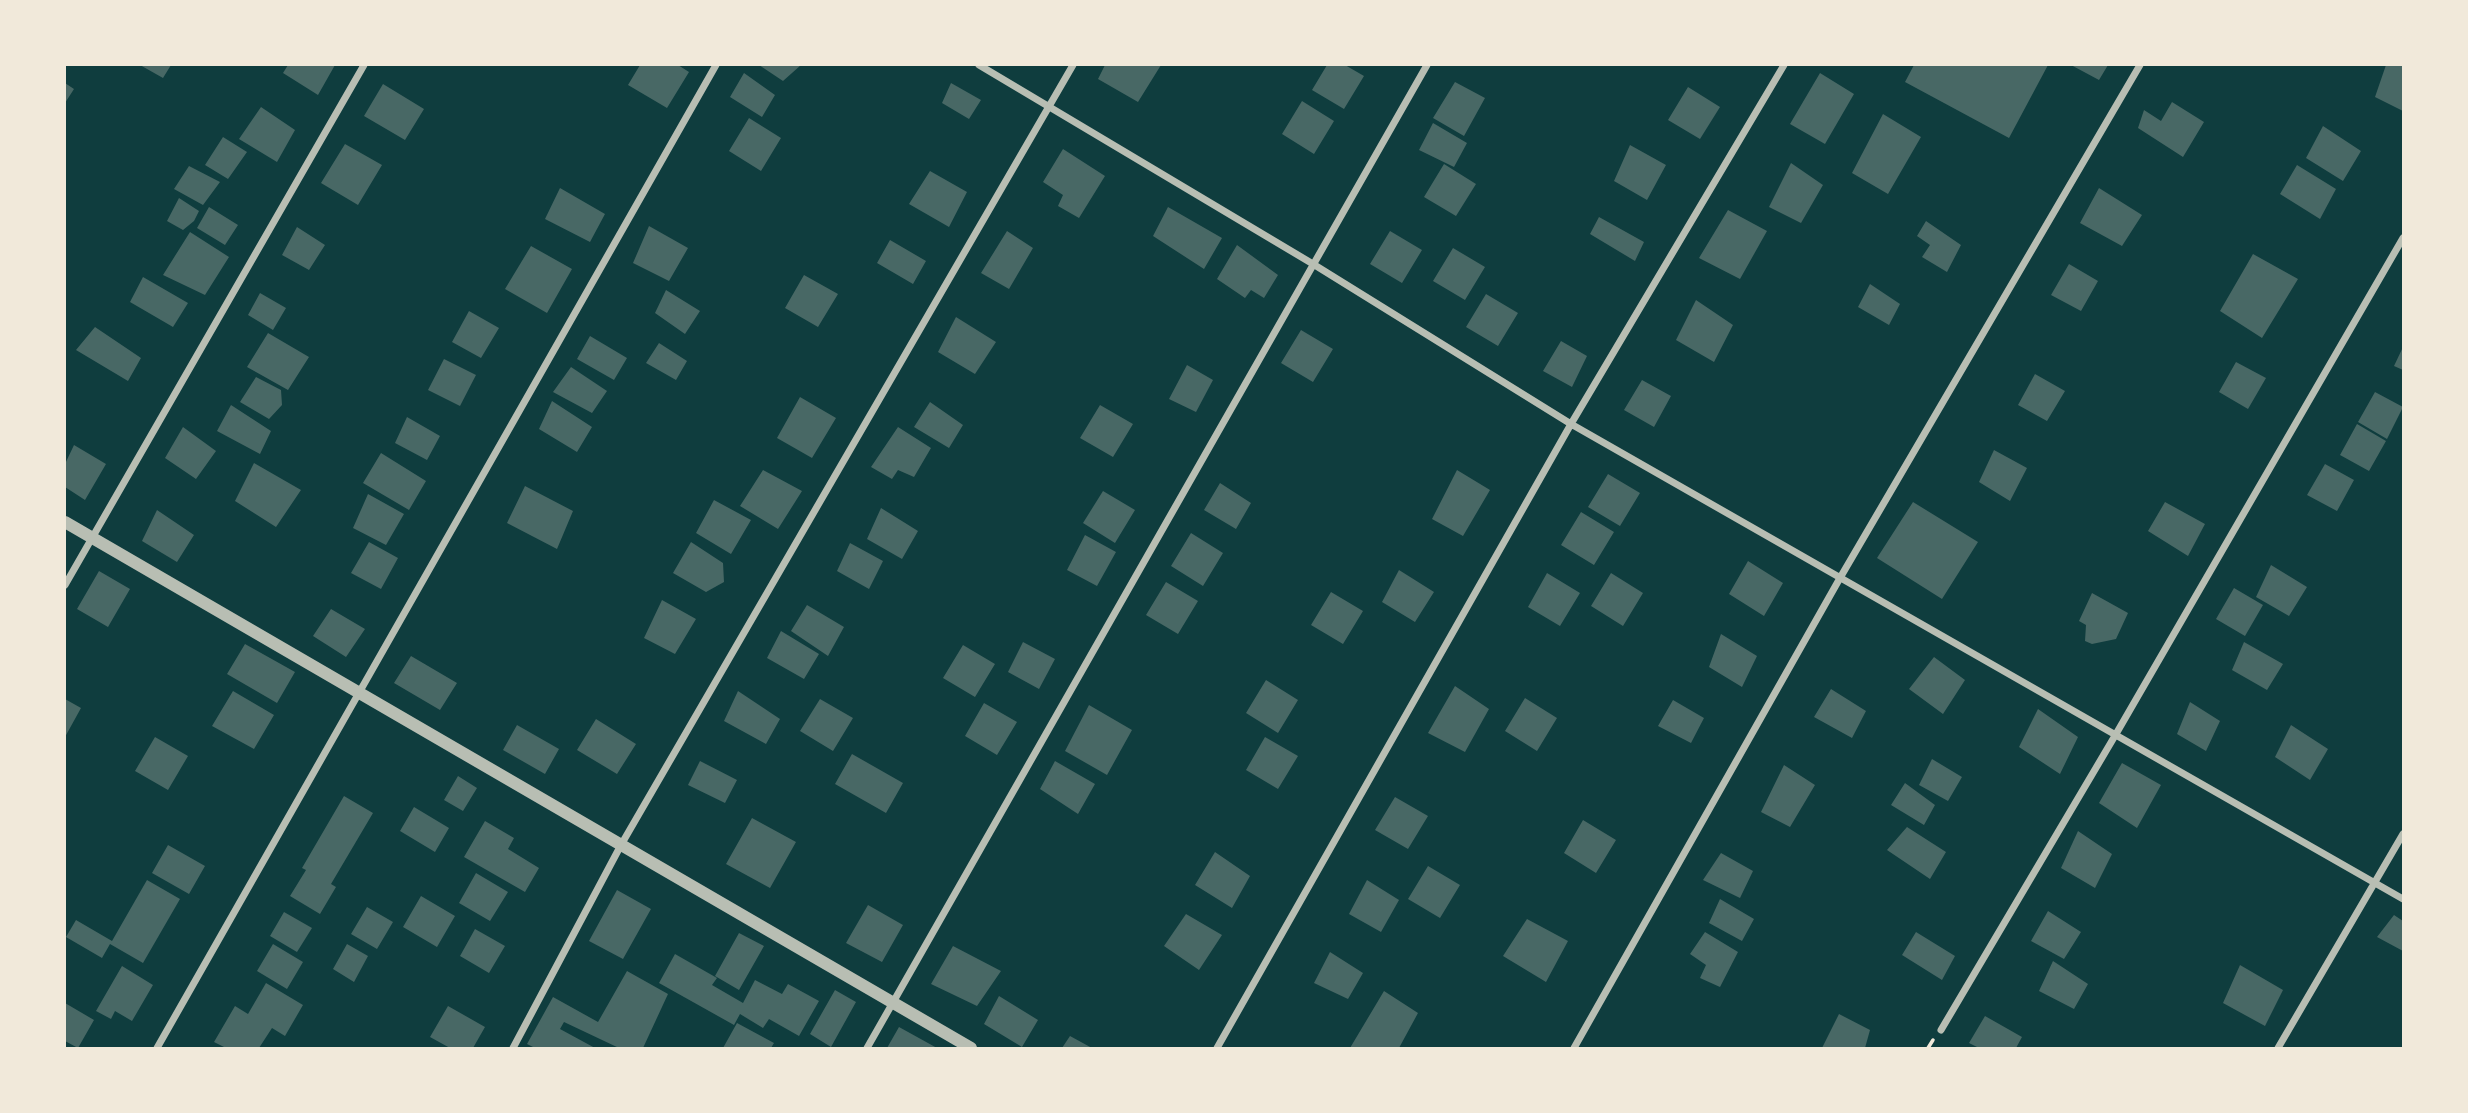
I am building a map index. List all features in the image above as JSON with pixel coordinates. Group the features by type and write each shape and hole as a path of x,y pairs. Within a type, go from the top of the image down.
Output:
{"street":[{"path":"65,585 364,65"},
{"path":"157,1048 361,694 716,65"},
{"path":"979,65 1313,264 1571,425 2403,898"},
{"path":"513,1048 621,845 1073,65"},
{"path":"867,1048 1427,65"},
{"path":"1217,1048 1571,425 1784,65"},
{"path":"1574,1048 1839,578 2140,65"},
{"path":"1941,1030 2403,238"},
{"path":"65,522 971,1048"},
{"path":"2278,1048 2403,834"}],"building":[{"path":"140,65 171,65 163,78"},
{"path":"288,65 335,65 318,95 283,73"},
{"path":"640,65 678,65 689,72 667,108 628,85"},
{"path":"759,65 801,65 783,81"},
{"path":"1105,65 1161,65 1138,102 1098,79"},
{"path":"1327,65 1345,65 1364,76 1344,109 1312,90"},
{"path":"1914,65 2048,65 2009,138 1905,82"},
{"path":"2071,65 2108,65 2099,80"},
{"path":"2386,65 2403,65 2403,111 2375,97"},
{"path":"744,73 775,95 762,117 730,97"},
{"path":"1820,73 1854,94 1825,144 1790,124"},
{"path":"1455,82 1485,98 1464,136 1433,118"},
{"path":"65,83 74,89 65,103"},
{"path":"951,83 981,100 969,119 942,103"},
{"path":"383,84 424,109 405,140 364,116"},
{"path":"1688,87 1720,107 1700,139 1668,120"},
{"path":"1302,101 1334,121 1314,154 1282,134"},
{"path":"2172,102 2204,122 2183,157 2138,128 2144,110 2161,121"},
{"path":"261,107 295,130 277,162 239,139"},
{"path":"1883,114 1921,137 1888,194 1852,173"},
{"path":"749,118 781,138 761,171 729,151"},
{"path":"1433,123 1467,143 1454,167 1419,150"},
{"path":"2323,126 2361,151 2343,181 2306,158"},
{"path":"223,137 247,152 228,179 205,165"},
{"path":"345,144 382,165 358,205 321,183"},
{"path":"1630,145 1666,165 1647,200 1614,181"},
{"path":"1063,149 1105,176 1079,218 1058,206 1063,195 1043,182"},
{"path":"1791,163 1823,185 1801,223 1769,207"},
{"path":"1444,164 1476,184 1456,216 1424,197"},
{"path":"2297,165 2336,189 2320,219 2280,194"},
{"path":"189,166 220,182 203,205 174,189"},
{"path":"930,171 967,192 949,227 909,204"},
{"path":"560,188 605,214 590,242 545,219"},
{"path":"2099,188 2142,215 2122,246 2080,223"},
{"path":"179,198 199,211 194,221 183,230 167,221"},
{"path":"209,207 238,225 225,245 197,228"},
{"path":"1168,207 1222,238 1204,269 1153,236"},
{"path":"1728,210 1767,231 1740,279 1699,258"},
{"path":"1599,217 1644,242 1635,261 1590,234"},
{"path":"1926,221 1961,245 1947,272 1922,257 1930,245 1917,236"},
{"path":"649,226 688,248 669,281 633,263"},
{"path":"297,227 325,245 309,270 282,255"},
{"path":"1007,231 1033,248 1009,289 981,273"},
{"path":"1390,231 1422,250 1402,283 1370,264"},
{"path":"190,232 229,257 205,295 163,275"},
{"path":"890,240 926,261 913,284 877,263"},
{"path":"1237,245 1278,275 1264,298 1251,290 1245,298 1217,279"},
{"path":"531,246 572,269 547,313 505,289"},
{"path":"1453,248 1485,267 1465,300 1433,281"},
{"path":"2253,254 2298,279 2262,338 2220,311"},
{"path":"2069,264 2098,281 2081,311 2051,295"},
{"path":"804,275 838,294 818,327 785,308"},
{"path":"143,277 188,303 173,327 130,302"},
{"path":"1870,284 1900,304 1889,325 1858,307"},
{"path":"666,290 700,311 685,334 655,313"},
{"path":"260,293 286,308 273,330 248,315"},
{"path":"1486,294 1518,313 1498,346 1466,327"},
{"path":"1696,300 1733,325 1714,362 1676,340"},
{"path":"469,311 499,328 481,358 452,342"},
{"path":"956,317 996,342 975,374 938,352"},
{"path":"95,327 141,358 128,381 76,350"},
{"path":"1301,330 1333,349 1313,382 1281,363"},
{"path":"268,333 309,357 288,390 247,367"},
{"path":"590,336 627,358 614,380 577,359"},
{"path":"1561,341 1587,356 1572,387 1543,371"},
{"path":"659,343 687,361 676,380 646,363"},
{"path":"2403,347 2403,370 2394,366"},
{"path":"444,359 476,375 460,406 428,390"},
{"path":"2236,362 2266,378 2248,409 2219,392"},
{"path":"1187,365 1213,380 1196,412 1169,399"},
{"path":"571,367 607,391 592,413 553,392"},
{"path":"2035,374 2065,391 2047,421 2018,405"},
{"path":"256,377 281,390 282,405 269,419 240,402"},
{"path":"1642,380 1671,396 1654,427 1624,410"},
{"path":"2375,392 2403,407 2387,439 2358,422"},
{"path":"800,397 836,418 812,458 777,438"},
{"path":"552,401 592,427 577,452 539,429"},
{"path":"930,402 963,425 949,448 914,427"},
{"path":"231,405 271,431 260,454 217,431"},
{"path":"1100,405 1133,424 1113,457 1080,438"},
{"path":"407,417 440,436 427,460 395,443"},
{"path":"2357,424 2386,441 2369,471 2340,455"},
{"path":"183,427 216,451 196,479 165,458"},
{"path":"898,427 931,448 914,477 898,470 892,479 871,467"},
{"path":"74,445 106,464 85,500 65,487 65,464"},
{"path":"1994,450 2027,468 2010,501 1979,482"},
{"path":"381,453 426,481 409,510 363,483"},
{"path":"254,463 301,490 276,527 235,501"},
{"path":"2325,464 2354,480 2337,511 2307,495"},
{"path":"763,470 802,491 778,529 740,506"},
{"path":"1457,470 1490,490 1463,536 1432,519"},
{"path":"1608,474 1640,493 1620,526 1588,507"},
{"path":"1220,483 1251,503 1236,529 1204,510"},
{"path":"525,486 573,511 557,549 507,523"},
{"path":"1103,491 1135,510 1115,543 1083,523"},
{"path":"368,494 404,514 386,545 353,528"},
{"path":"714,500 751,520 731,554 696,533"},
{"path":"1913,502 1978,542 1942,599 1877,558"},
{"path":"2165,502 2205,524 2188,556 2148,531"},
{"path":"881,508 918,531 902,559 867,539"},
{"path":"157,510 194,535 177,562 142,541"},
{"path":"1581,512 1614,532 1594,565 1561,545"},
{"path":"1191,533 1223,553 1203,586 1171,566"},
{"path":"1085,535 1116,552 1097,586 1067,570"},
{"path":"369,542 398,558 381,589 351,573"},
{"path":"691,542 723,563 724,582 706,592 673,573"},
{"path":"850,543 883,561 869,589 837,571"},
{"path":"1748,561 1783,583 1764,616 1729,594"},
{"path":"2271,565 2307,587 2289,616 2256,597"},
{"path":"1399,570 1434,592 1415,622 1382,602"},
{"path":"99,571 130,589 108,627 77,609"},
{"path":"1547,573 1580,593 1560,626 1528,607"},
{"path":"1611,573 1643,593 1623,626 1591,606"},
{"path":"1166,582 1198,601 1178,634 1146,615"},
{"path":"2234,588 2263,605 2245,636 2216,619"},
{"path":"1331,592 1363,611 1343,644 1311,625"},
{"path":"2092,593 2128,613 2116,639 2092,644 2085,641 2086,625 2079,621"},
{"path":"662,600 696,619 675,654 644,638"},
{"path":"807,605 844,627 828,656 791,631"},
{"path":"331,609 365,629 346,657 313,636"},
{"path":"781,631 819,654 804,679 767,658"},
{"path":"1721,634 1757,656 1742,687 1709,667"},
{"path":"1023,642 1055,659 1039,689 1008,672"},
{"path":"2244,642 2283,664 2267,690 2232,670"},
{"path":"245,644 295,672 277,703 227,674"},
{"path":"963,645 995,664 975,697 943,678"},
{"path":"411,656 457,683 440,710 394,683"},
{"path":"1934,657 1965,680 1943,714 1909,689"},
{"path":"1266,680 1298,700 1278,733 1246,713"},
{"path":"1455,686 1489,709 1465,752 1428,733"},
{"path":"1831,689 1866,711 1852,738 1814,717"},
{"path":"233,691 274,715 254,749 212,726"},
{"path":"738,691 780,719 766,744 724,721"},
{"path":"1525,698 1557,718 1537,751 1505,731"},
{"path":"65,699 81,708 65,737"},
{"path":"820,699 853,718 833,751 800,731"},
{"path":"1673,700 1704,718 1691,743 1658,726"},
{"path":"2190,702 2220,721 2206,751 2177,734"},
{"path":"984,703 1017,722 997,755 965,736"},
{"path":"1089,705 1132,730 1107,775 1065,751"},
{"path":"2038,709 2078,737 2060,774 2019,747"},
{"path":"596,719 636,744 617,774 577,750"},
{"path":"517,725 559,749 545,774 503,750"},
{"path":"2291,725 2328,749 2310,780 2275,757"},
{"path":"155,737 188,756 168,790 135,771"},
{"path":"1265,737 1298,756 1278,789 1246,770"},
{"path":"852,754 903,783 886,813 835,784"},
{"path":"1932,759 1962,777 1948,801 1919,785"},
{"path":"700,761 737,780 725,803 688,785"},
{"path":"1055,761 1095,784 1078,814 1040,789"},
{"path":"2122,763 2161,785 2137,828 2099,803"},
{"path":"1784,765 1815,785 1790,827 1761,812"},
{"path":"458,776 477,788 463,811 444,800"},
{"path":"1905,783 1935,805 1924,825 1891,805"},
{"path":"344,796 373,813 331,884 336,887 320,914 290,896 306,870 302,868"},
{"path":"1395,797 1428,816 1408,849 1375,830"},
{"path":"414,807 449,828 435,852 400,831"},
{"path":"752,818 796,842 770,888 726,864"},
{"path":"1583,820 1616,840 1596,873 1564,853"},
{"path":"485,821 514,838 508,849 539,868 525,892 464,857"},
{"path":"1907,827 1946,852 1930,879 1887,850"},
{"path":"2078,831 2112,854 2095,888 2061,868"},
{"path":"168,845 205,866 189,894 152,873"},
{"path":"1215,852 1250,876 1232,908 1195,885"},
{"path":"1721,853 1753,871 1740,898 1703,880"},
{"path":"1428,866 1460,885 1440,918 1408,899"},
{"path":"476,873 508,892 490,921 459,903"},
{"path":"147,880 180,899 143,963 110,944 102,958 66,937 76,920 112,941"},
{"path":"1367,880 1399,900 1381,932 1349,914"},
{"path":"617,890 651,909 623,959 589,941"},
{"path":"421,896 455,916 437,947 403,927"},
{"path":"1720,899 1754,919 1742,941 1709,923"},
{"path":"868,905 903,925 882,962 846,943"},
{"path":"367,907 393,922 377,949 351,934"},
{"path":"2048,911 2081,932 2064,959 2031,941"},
{"path":"284,912 312,928 297,952 270,936"},
{"path":"1186,914 1222,935 1199,970 1164,946"},
{"path":"2394,915 2403,921 2403,951 2377,937"},
{"path":"1527,919 1568,941 1546,982 1503,956"},
{"path":"475,929 505,946 489,973 460,956"},
{"path":"1705,932 1738,952 1720,987 1700,978 1706,965 1690,954"},
{"path":"1916,932 1955,956 1942,980 1902,955"},
{"path":"739,933 764,946 739,990 715,976"},
{"path":"273,944 303,962 287,989 257,971"},
{"path":"347,944 368,956 354,982 333,969"},
{"path":"953,946 1001,971 977,1006 931,984"},
{"path":"1330,952 1363,973 1348,999 1314,983"},
{"path":"675,954 717,978 712,985 743,1003 755,980 782,994 788,984 819,1001 799,1036 769,1019 763,1028 740,1014 734,1025 659,983"},
{"path":"2053,961 2088,984 2074,1009 2039,991"},
{"path":"2240,965 2283,990 2265,1026 2223,1003"},
{"path":"122,966 153,985 132,1021 115,1011 111,1019 96,1011"},
{"path":"627,971 668,994 643,1048 619,1048 564,1022 560,1029 595,1048 535,1048 527,1044 553,997 598,1022"},
{"path":"266,983 303,1005 285,1036 272,1028 259,1048 226,1048 214,1042 235,1006 248,1014"},
{"path":"835,990 856,1002 831,1047 810,1034"},
{"path":"1384,991 1418,1013 1399,1048 1350,1048"},
{"path":"999,996 1038,1020 1022,1047 984,1024"},
{"path":"65,1003 94,1020 78,1048 65,1041"},
{"path":"448,1006 485,1027 473,1048 450,1048 430,1037"},
{"path":"1839,1014 1870,1030 1865,1048 1822,1048"},
{"path":"1985,1016 2022,1037 2016,1048 1979,1048 1969,1043"},
{"path":"737,1023 774,1043 771,1048 723,1048"},
{"path":"899,1027 937,1048 887,1048"},
{"path":"1070,1036 1092,1048 1062,1048"}]}
